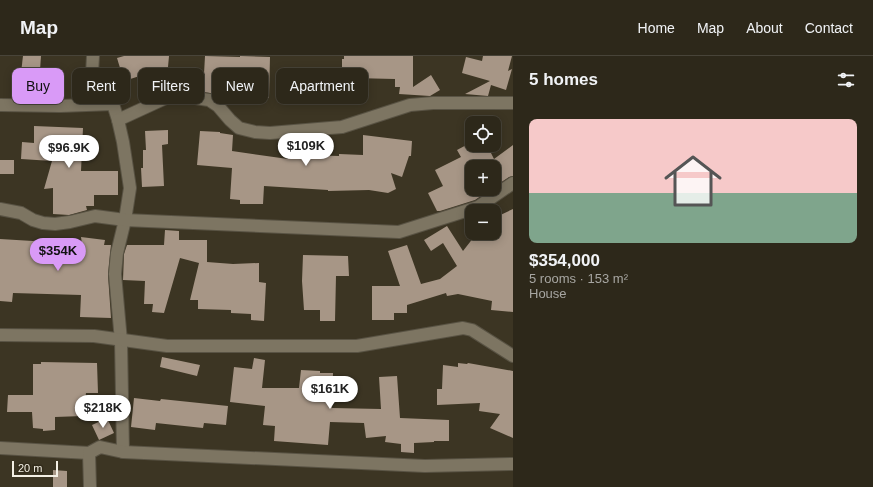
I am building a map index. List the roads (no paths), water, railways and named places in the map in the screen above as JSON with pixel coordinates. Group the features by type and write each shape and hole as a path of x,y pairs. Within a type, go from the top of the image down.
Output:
{"street":[{"path":"92,68 93,56"},
{"path":"118,120 168,97 182,96 209,100 218,106 239,128 255,132 270,133 342,126 410,105 433,102 513,103"},
{"path":"0,105 60,106 113,104 123,142 130,188 125,220 117,254 116,274 121,341 123,452"},
{"path":"0,209 21,213 33,220 43,223 55,224 95,216 125,220 399,232 478,207 513,184"},
{"path":"0,335 94,336 121,341 167,346 357,346 463,328 472,330 513,356"},
{"path":"0,448 89,453 100,447 123,452 425,466 513,464"},
{"path":"89,453 90,487"}]}
